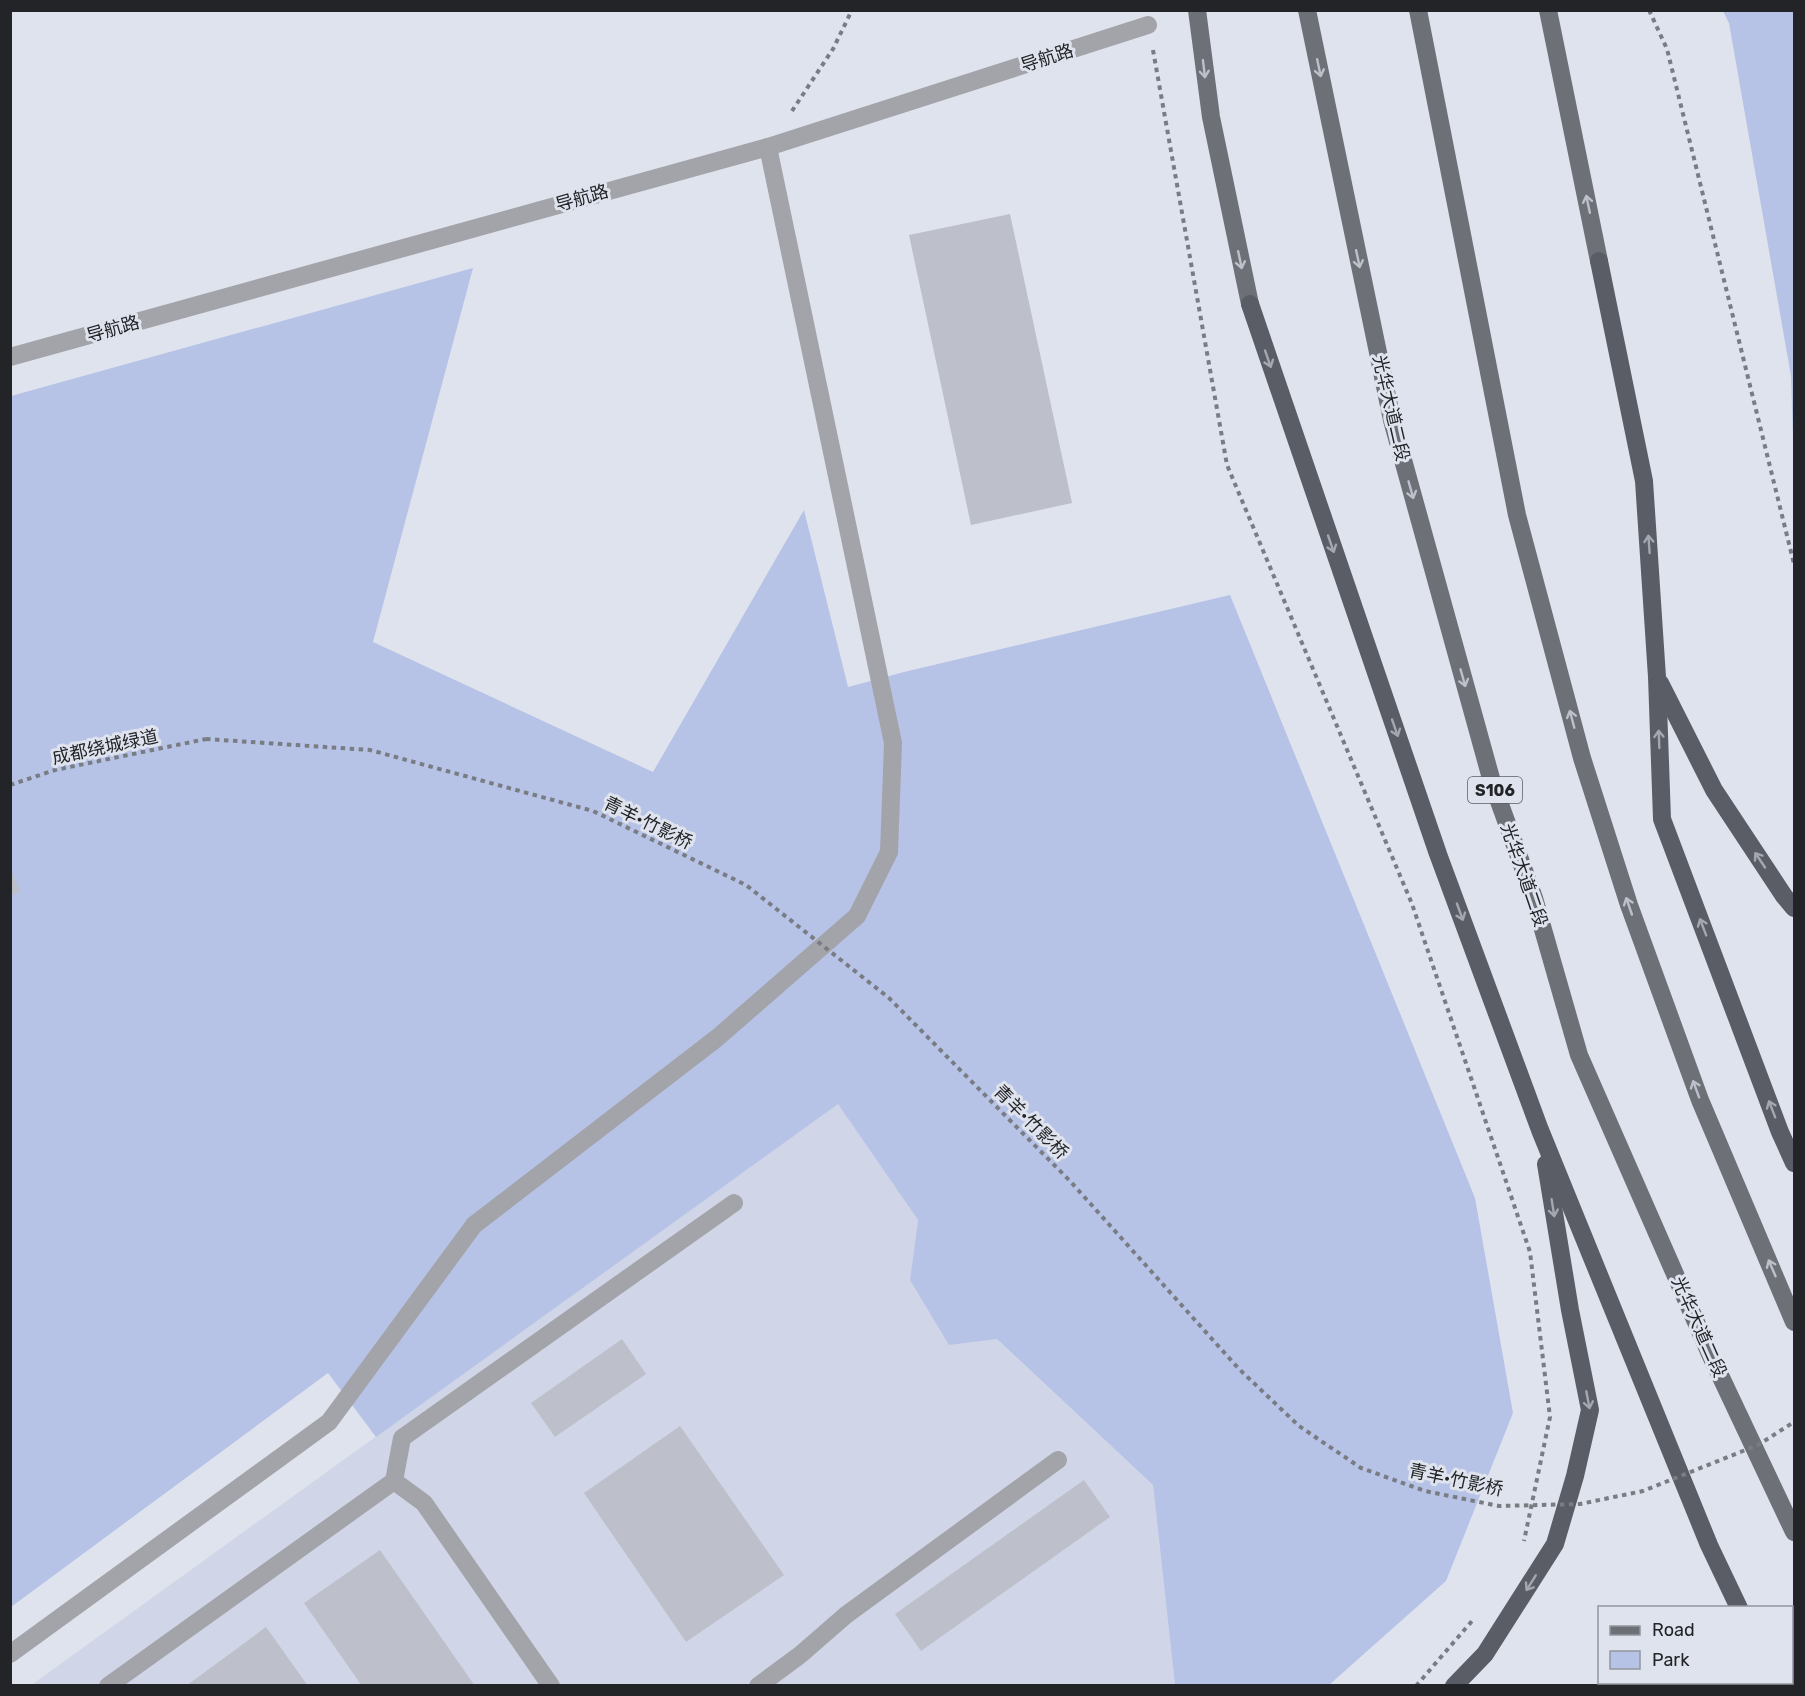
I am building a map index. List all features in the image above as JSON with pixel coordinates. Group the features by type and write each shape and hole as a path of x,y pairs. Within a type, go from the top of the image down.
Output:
{"highway":[{"path":"1599,261 1644,481 1657,677 1662,819 1780,1132 1794,1163"},
{"path":"1250,304 1438,854 1540,1130 1708,1545 1738,1606"},
{"path":"1657,677 1714,790 1794,908"},
{"path":"1454,1686 1485,1654 1556,1544 1590,1410 1570,1310 1540,1130"}],"main road":[{"path":"1197,10 1211,117 1250,304"},
{"name":"光华大道二段","path":"1307,10 1392,420 1492,782 1534,898 1579,1055 1710,1354 1794,1532"},
{"path":"1418,10 1517,515 1582,758 1629,905 1700,1100 1794,1322"},
{"path":"1548,10 1599,261"}],"street":[{"name":"导航路","path":"10,357 768,147 1148,25"},
{"path":"10,1654 329,1422 474,1225 717,1038 857,916 889,852 893,742 768,147"},
{"path":"108,1686 393,1481 402,1438 734,1203"},
{"path":"758,1686 800,1655 846,1615 1059,1460"},
{"path":"393,1481 424,1503 551,1686"}],"path":[{"path":"768,147 833,49 852,10"},
{"path":"1648,10 1667,49 1794,564"},
{"path":"1148,25 1227,465 1412,904 1530,1252 1550,1417 1523,1545"},
{"name":"成都绕城绿道","path":"10,785 55,770 206,740"},
{"name":"青羊·竹影桥","path":"206,740 370,750 593,811 746,885 889,998 1070,1181 1239,1369 1299,1426 1361,1468 1425,1491 1498,1506 1580,1504 1643,1491 1758,1445 1794,1422"},
{"path":"1416,1686 1479,1613"}],"shaded area":[{"path":"838,1103 918,1220 910,1280 997,1339 1153,1485 1175,1685 30,1686"}],"green space":[{"path":"1723,11 1794,11 1794,469 1791,376 1729,23"},
{"path":"473,268 373,642 653,772 804,510 848,687 1230,595 1475,1198 1513,1413 1446,1581 1329,1685 1175,1685 1153,1485 997,1339 949,1345 910,1280 918,1220 838,1104 376,1437 328,1373 11,1607 11,396"}],"building":[{"path":"1010,214 1072,503 971,525 909,235"},
{"path":"10,867 20,892 10,896"},
{"path":"622,1339 646,1374 555,1437 531,1403"},
{"path":"680,1426 784,1575 686,1642 584,1493"},
{"path":"1084,1480 1110,1517 921,1651 895,1614"},
{"path":"380,1550 475,1686 362,1686 304,1603"},
{"path":"266,1627 308,1686 186,1686"}]}
